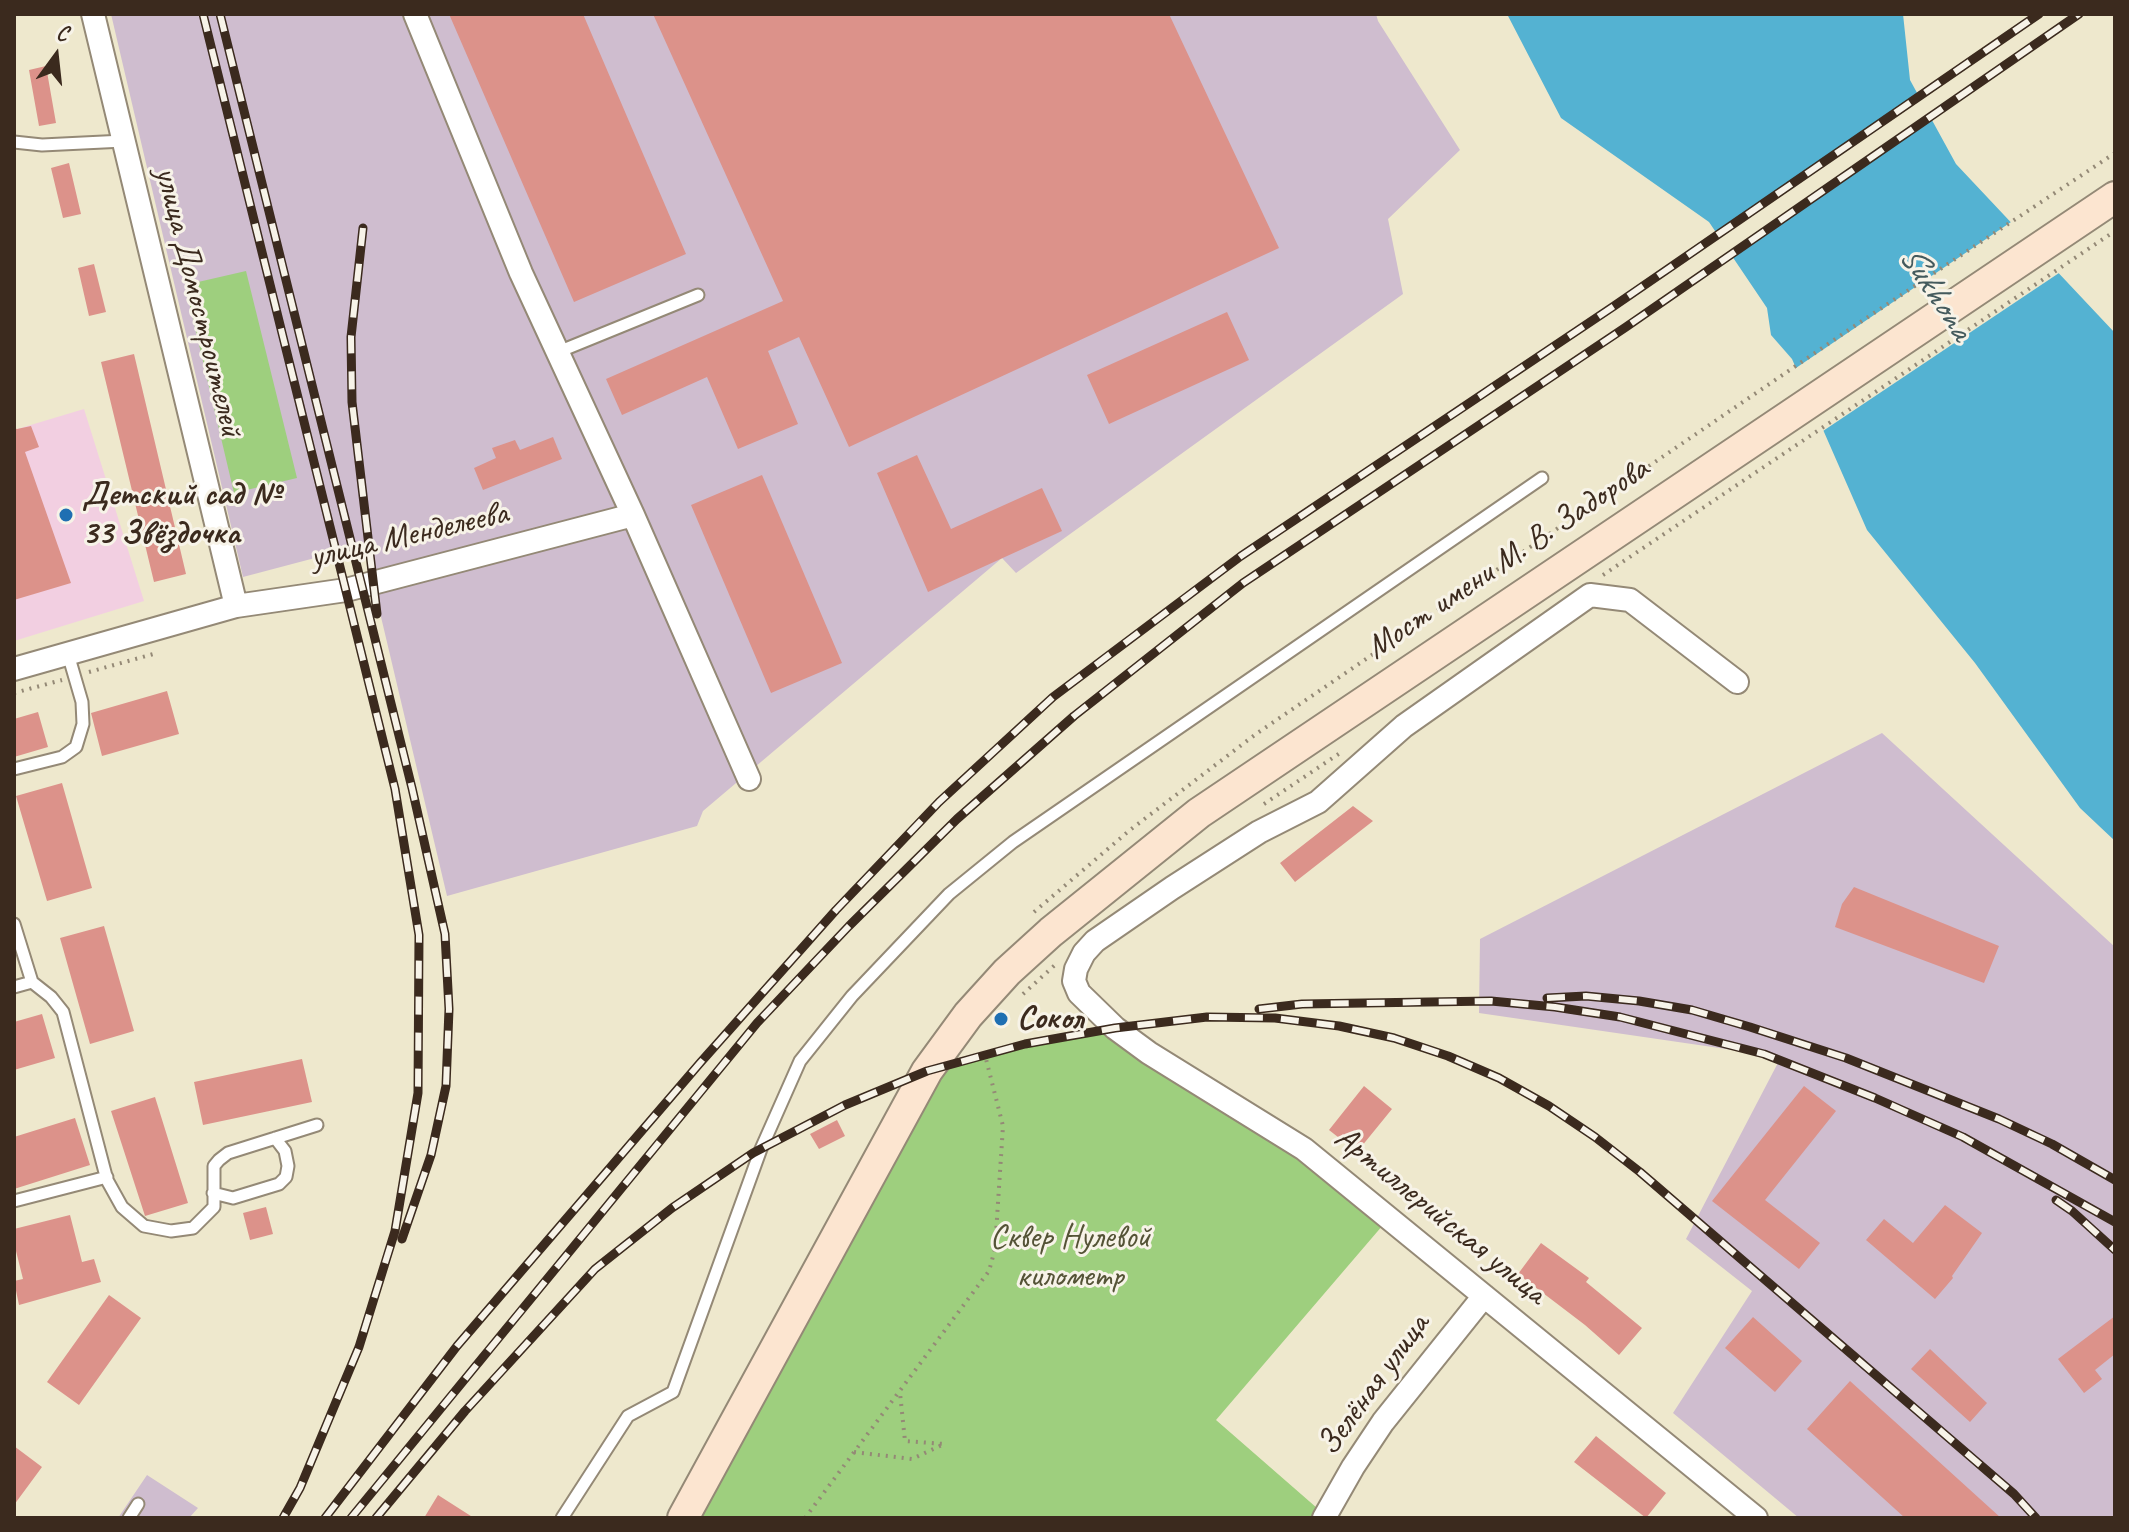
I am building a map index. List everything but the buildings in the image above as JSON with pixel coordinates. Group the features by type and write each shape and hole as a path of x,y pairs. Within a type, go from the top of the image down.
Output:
{"main road":[{"name":"Мост имени М. В. Задорова","path":"683,1518 927,1071 968,1015 1007,972 1051,932 1199,813 2115,197"}],"street":[{"name":"улица Домостроителей","path":"93,14 236,606"},
{"path":"415,14 521,273 633,515 749,779"},
{"name":"улица Менделеева","path":"14,669 236,606 346,590 633,515"},
{"name":"Артиллерийская улица","path":"1737,682 1630,600 1590,595 1404,726 1318,802 1259,832 1095,941 1084,953 1074,981 1079,993 1115,1028 1149,1053 1304,1149 1756,1518"},
{"name":"Зелёная улица","path":"1324,1518 1383,1422 1484,1296"}],"lane":[{"path":"14,142 42,145 124,141"},
{"path":"558,352 698,295"},
{"path":"562,1518 628,1416 673,1392 761,1149 800,1061 852,996 949,894 1013,842 1542,478"},
{"path":"14,769 62,757 76,747 83,724 82,702 68,654"},
{"path":"14,924 32,982 51,997 63,1012 114,1197 144,1226 171,1231 193,1228 214,1207 214,1166 219,1160 228,1153 317,1125"},
{"path":"14,987 32,982"},
{"path":"213,1193 233,1198 279,1184 286,1177 288,1166 285,1151 275,1138"},
{"path":"14,1201 107,1177"},
{"path":"129,1518 138,1504"}],"path":[{"path":"1024,921 1130,830 1260,731 1850,329 2115,153"},
{"path":"805,1518 989,1271 995,1249 1003,1126 985,1055"},
{"path":"854,1452 912,1459 944,1444 905,1441 900,1390"}],"shaded area":[{"path":"111,14 1376,14 1460,150 1388,219 1403,294 1016,573 1002,558 703,811 697,826 447,896 364,545 243,577"},
{"name":"Детский сад № 33 Звёздочка","path":"84,409 144,601 14,641 14,430"},
{"path":"1882,733 2115,947 2115,1518 1799,1518 1673,1413 1752,1291 1686,1239 1781,1057 1479,1013 1480,939"},
{"path":"147,1475 198,1508 189,1518 118,1518"}],"green space":[{"path":"246,271 297,478 234,493 185,285"},
{"name":"Сквер Нулевой километр","path":"1115,1028 1389,1218 1216,1420 1325,1515 1324,1518 683,1518 927,1071 1025,1044"}],"water":[{"name":"Sukhona","path":"1507,14 1903,14 1910,80 1956,164 2115,333 2115,841 2080,808 1975,663 1867,530 1792,359 1771,335 1767,308 1709,222 1561,118"}],"pier":[{"path":"1922,94 1933,114 1728,257 1714,237"},
{"path":"2014,220 2062,271 1820,433 1793,370"}],"railway":[{"path":"203,14 395,789 419,935 418,1093 395,1231 359,1347 300,1488 283,1518"},
{"path":"220,14 412,788 445,934 449,1009 446,1086 431,1155 402,1239"},
{"path":"325,1518 457,1346 700,1063 836,910 939,802 1053,697 1241,556 1614,306 2039,14"},
{"path":"351,1518 757,1023 957,819 1074,716 1243,583 1626,327 2079,14"},
{"path":"363,228 351,337 352,402 377,614"},
{"path":"1547,998 1586,996 1639,1001 1692,1010 1750,1027 1846,1058 1999,1119 2052,1144 2115,1180"},
{"path":"1259,1009 1302,1004 1491,1001 1620,1017 1764,1054 1875,1098 1963,1137 2115,1222"},
{"path":"376,1518 465,1411 595,1269 672,1208 753,1153 845,1105 927,1071 1025,1044 1115,1028 1207,1017 1275,1018 1339,1026 1394,1038 1448,1056 1499,1078 1549,1106 1640,1172 2014,1494 2036,1518"},
{"path":"2056,1200 2115,1250"}],"place":[{"name":"Детский сад № 33 Звёздочка","path":"66,515"},
{"name":"Сокол","path":"1001,1019"}]}
